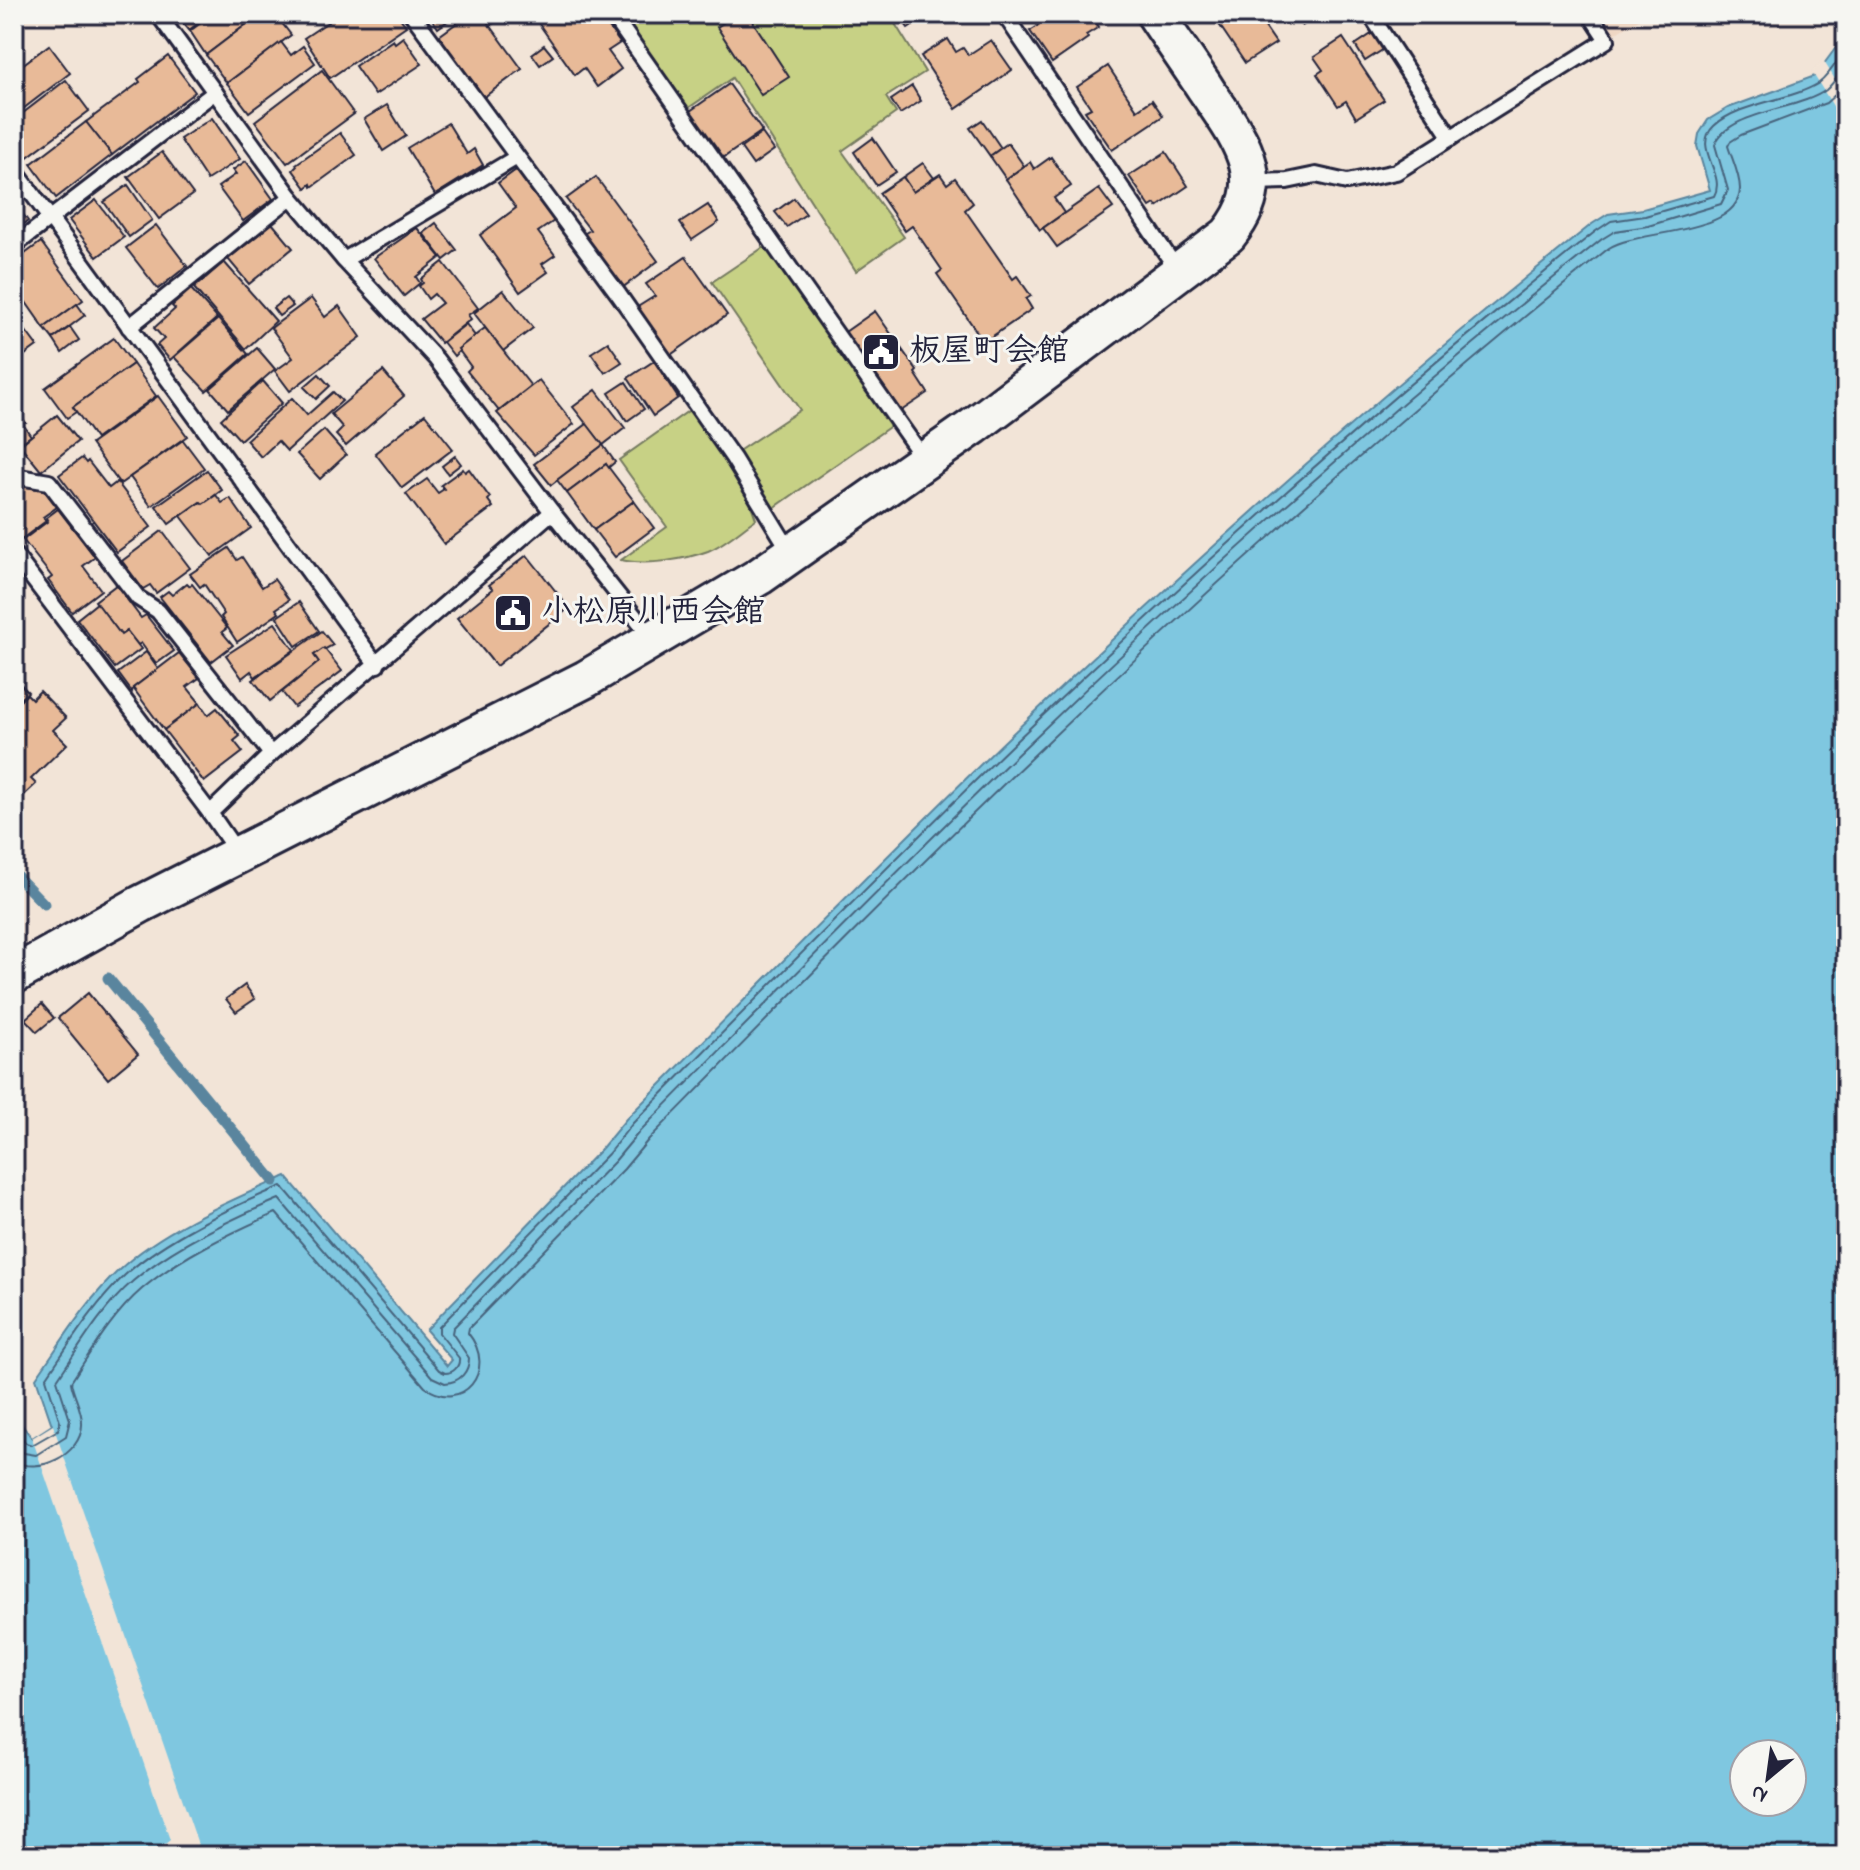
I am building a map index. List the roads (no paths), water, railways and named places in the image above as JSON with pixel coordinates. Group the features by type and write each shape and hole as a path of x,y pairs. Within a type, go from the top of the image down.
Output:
{"street":[{"path":"14,975 141,904 546,700 654,639 792,555 925,461 1213,247 1233,229 1246,207 1250,169 1243,146 1155,14"}],"lane":[{"path":"158,14 291,197 344,260 436,359 552,512 654,639"},
{"path":"412,14 619,295 733,458 792,555"},
{"path":"612,14 925,461"},
{"path":"1004,14 1178,272"},
{"path":"1370,14 1451,138"},
{"path":"1250,182 1287,181 1316,175 1347,182 1396,172 1607,40 1590,14"},
{"path":"14,246 215,92"},
{"path":"344,260 517,157"},
{"path":"14,169 377,665"},
{"path":"129,327 291,197"},
{"path":"14,476 49,482 138,598 158,611 271,754"},
{"path":"210,813 271,754 552,512"},
{"path":"14,554 239,855"}],"water":[{"path":"1846,34 1846,1856 14,1856 14,1415 32,1438 52,1425 36,1378 107,1282 136,1255 176,1229 286,1176 447,1366 452,1360 426,1330 602,1148 626,1119 913,831 1080,669 1223,538 1442,347 1592,224 1608,214 1643,209 1710,190 1697,146 1699,134 1708,120 1728,108 1815,76"}],"waterway":[{"path":"14,873 44,904"},
{"path":"108,978 274,1181"}],"place":[{"name":"板屋町会館","path":"881,352"},
{"name":"小松原川西会館","path":"513,613"}]}
